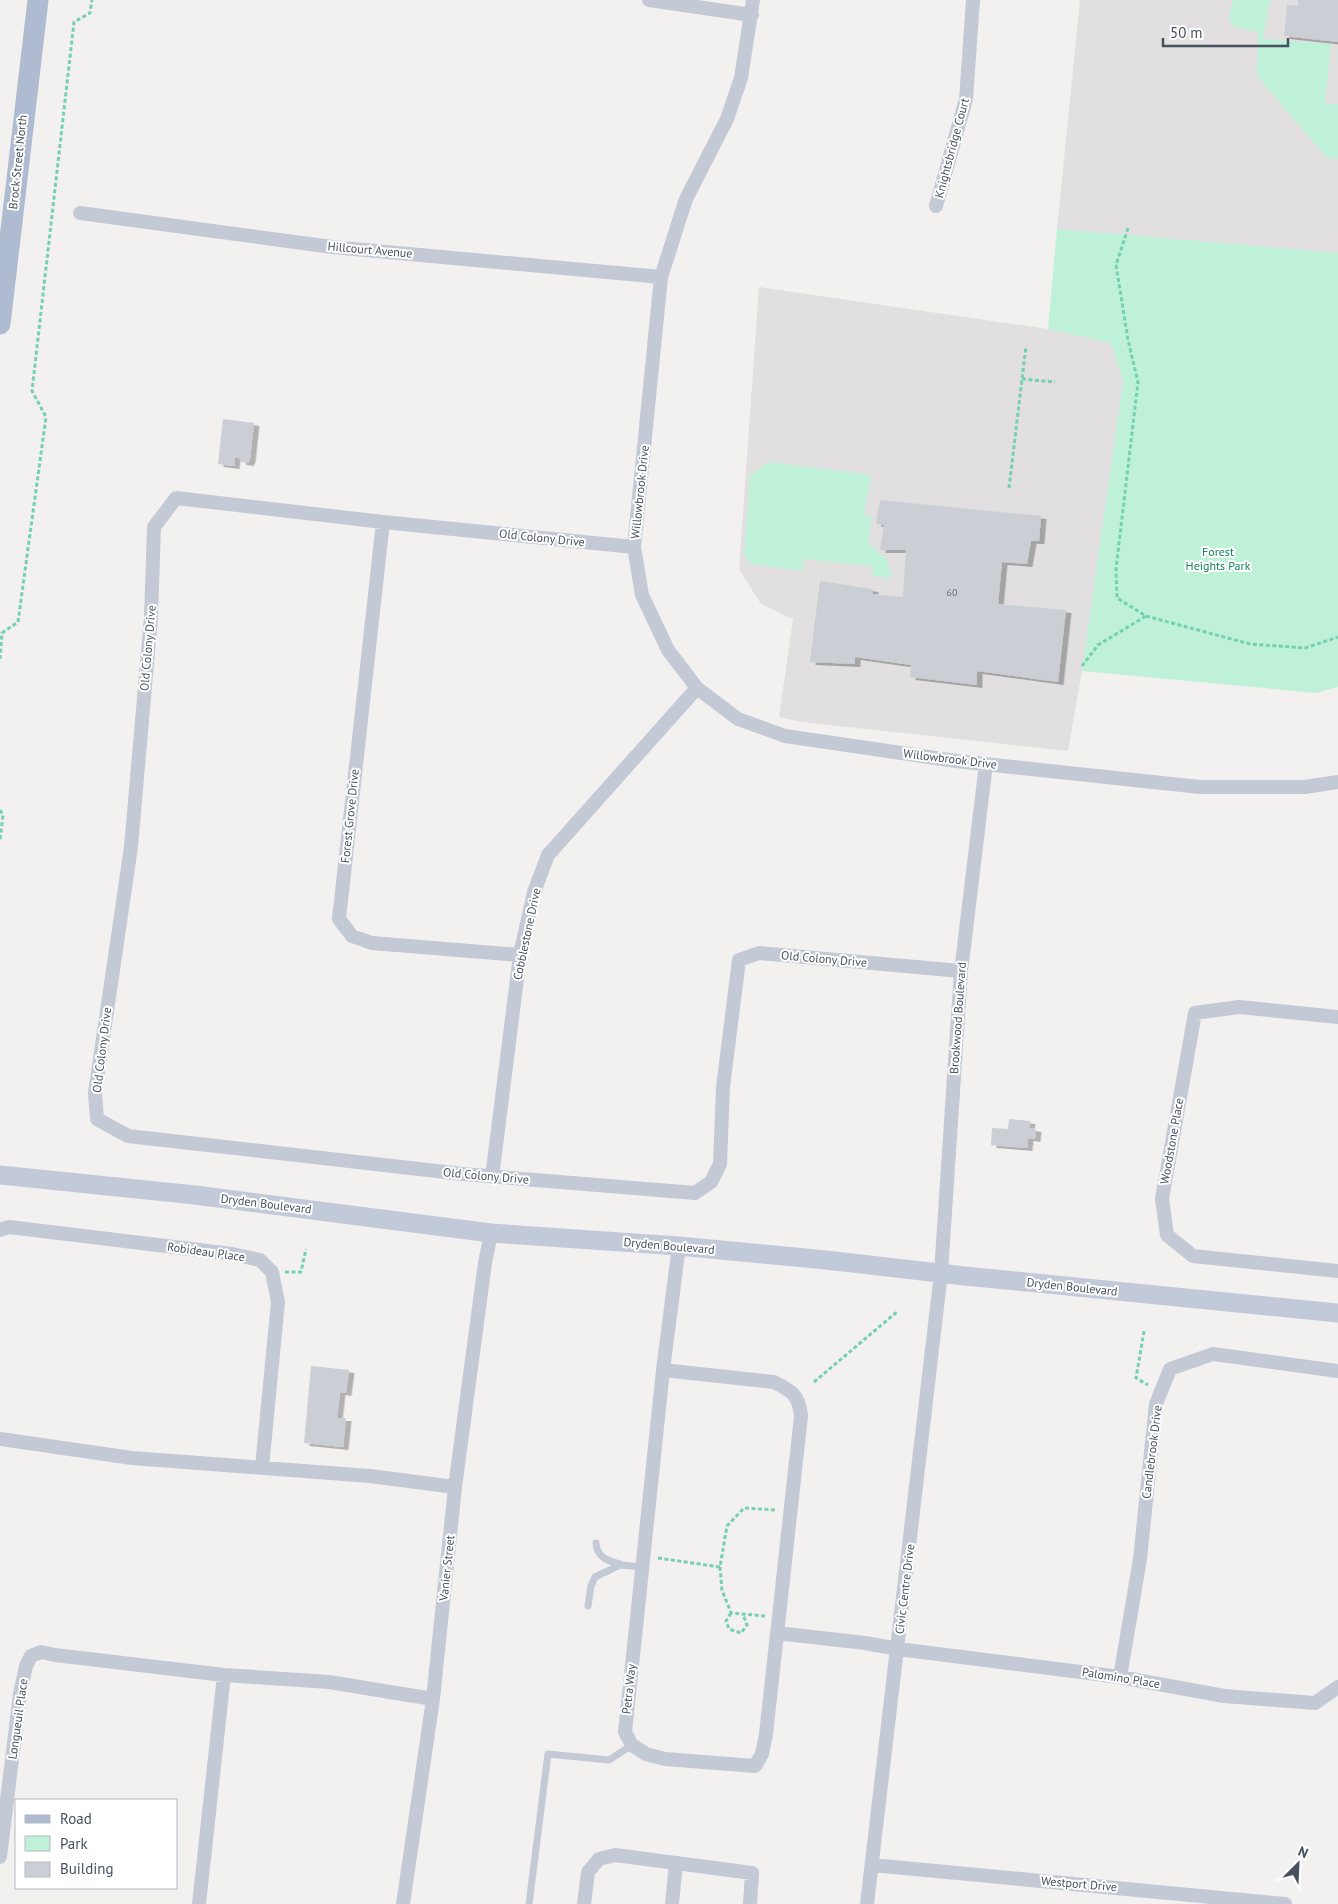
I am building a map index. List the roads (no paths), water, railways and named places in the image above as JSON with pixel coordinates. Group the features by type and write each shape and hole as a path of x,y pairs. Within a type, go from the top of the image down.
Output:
{"main road":[{"name":"Brock Street North","path":"0,324 38,0"}],"street":[{"path":"649,0 752,15"},
{"name":"Willowbrook Drive","path":"753,0 741,78 727,119 686,199 661,277 634,548 642,596 668,650 697,688 738,718 785,736 986,764 1200,787 1305,787 1338,782"},
{"name":"Knightsbridge Court","path":"936,206 966,99 974,0"},
{"name":"Hillcourt Avenue","path":"80,213 332,247 661,277"},
{"name":"Old Colony Drive","path":"634,548 176,498 154,527 151,617 131,847 95,1093 97,1119 128,1136 492,1177 695,1193 711,1182 720,1164 723,1088 739,960 759,953 961,971"},
{"name":"Forest Grove Drive","path":"383,522 339,918 352,936 372,943 520,955"},
{"name":"Cobblestone Drive","path":"492,1177 520,955 534,892 548,855 697,688"},
{"name":"Brookwood Boulevard","path":"942,1273 961,971 986,764"},
{"name":"Woodstone Place","path":"1338,1017 1239,1007 1195,1013 1162,1199 1167,1235 1193,1256 1338,1270"},
{"name":"Dryden Boulevard","path":"0,1175 195,1195 492,1232 679,1246 826,1260 1338,1313"},
{"name":"Robideau Place","path":"0,1230 9,1227 232,1254 260,1260 272,1272 278,1302 262,1467"},
{"name":"Vanier Street","path":"403,1904 433,1700 455,1487 485,1263 492,1232"},
{"name":"Petra Way","path":"632,1745 625,1732 663,1370 679,1246"},
{"name":"Civic Centre Drive","path":"867,1904 942,1273"},
{"name":"Candlebrook Drive","path":"1120,1677 1140,1559 1156,1404 1170,1369 1213,1354 1338,1371"},
{"path":"632,1745 646,1754 665,1759 755,1766 762,1754 766,1734 801,1416 800,1403 795,1395 774,1382 663,1370"},
{"path":"0,1439 132,1458 370,1476 455,1487"},
{"path":"776,1633 865,1643 898,1649"},
{"name":"Palomino Place","path":"898,1649 1120,1677 1224,1696 1315,1703 1338,1686"},
{"name":"Longueuil Place","path":"0,1857 20,1694 26,1666 31,1656 41,1652 224,1675 328,1682 433,1700"},
{"path":"200,1904 224,1675"},
{"path":"584,1904 588,1872 599,1859 615,1855 752,1873 750,1904"},
{"path":"672,1904 676,1863"},
{"name":"Westport Drive","path":"872,1865 1198,1900 1285,1904"}],"lane":[{"path":"596,1543 596,1551 606,1560 620,1565"},
{"path":"588,1606 595,1577 620,1565 644,1562"},
{"path":"529,1904 548,1754 609,1760 632,1745"}],"park label":[{"name":"Forest Heights Park","path":"1218,559"}]}
